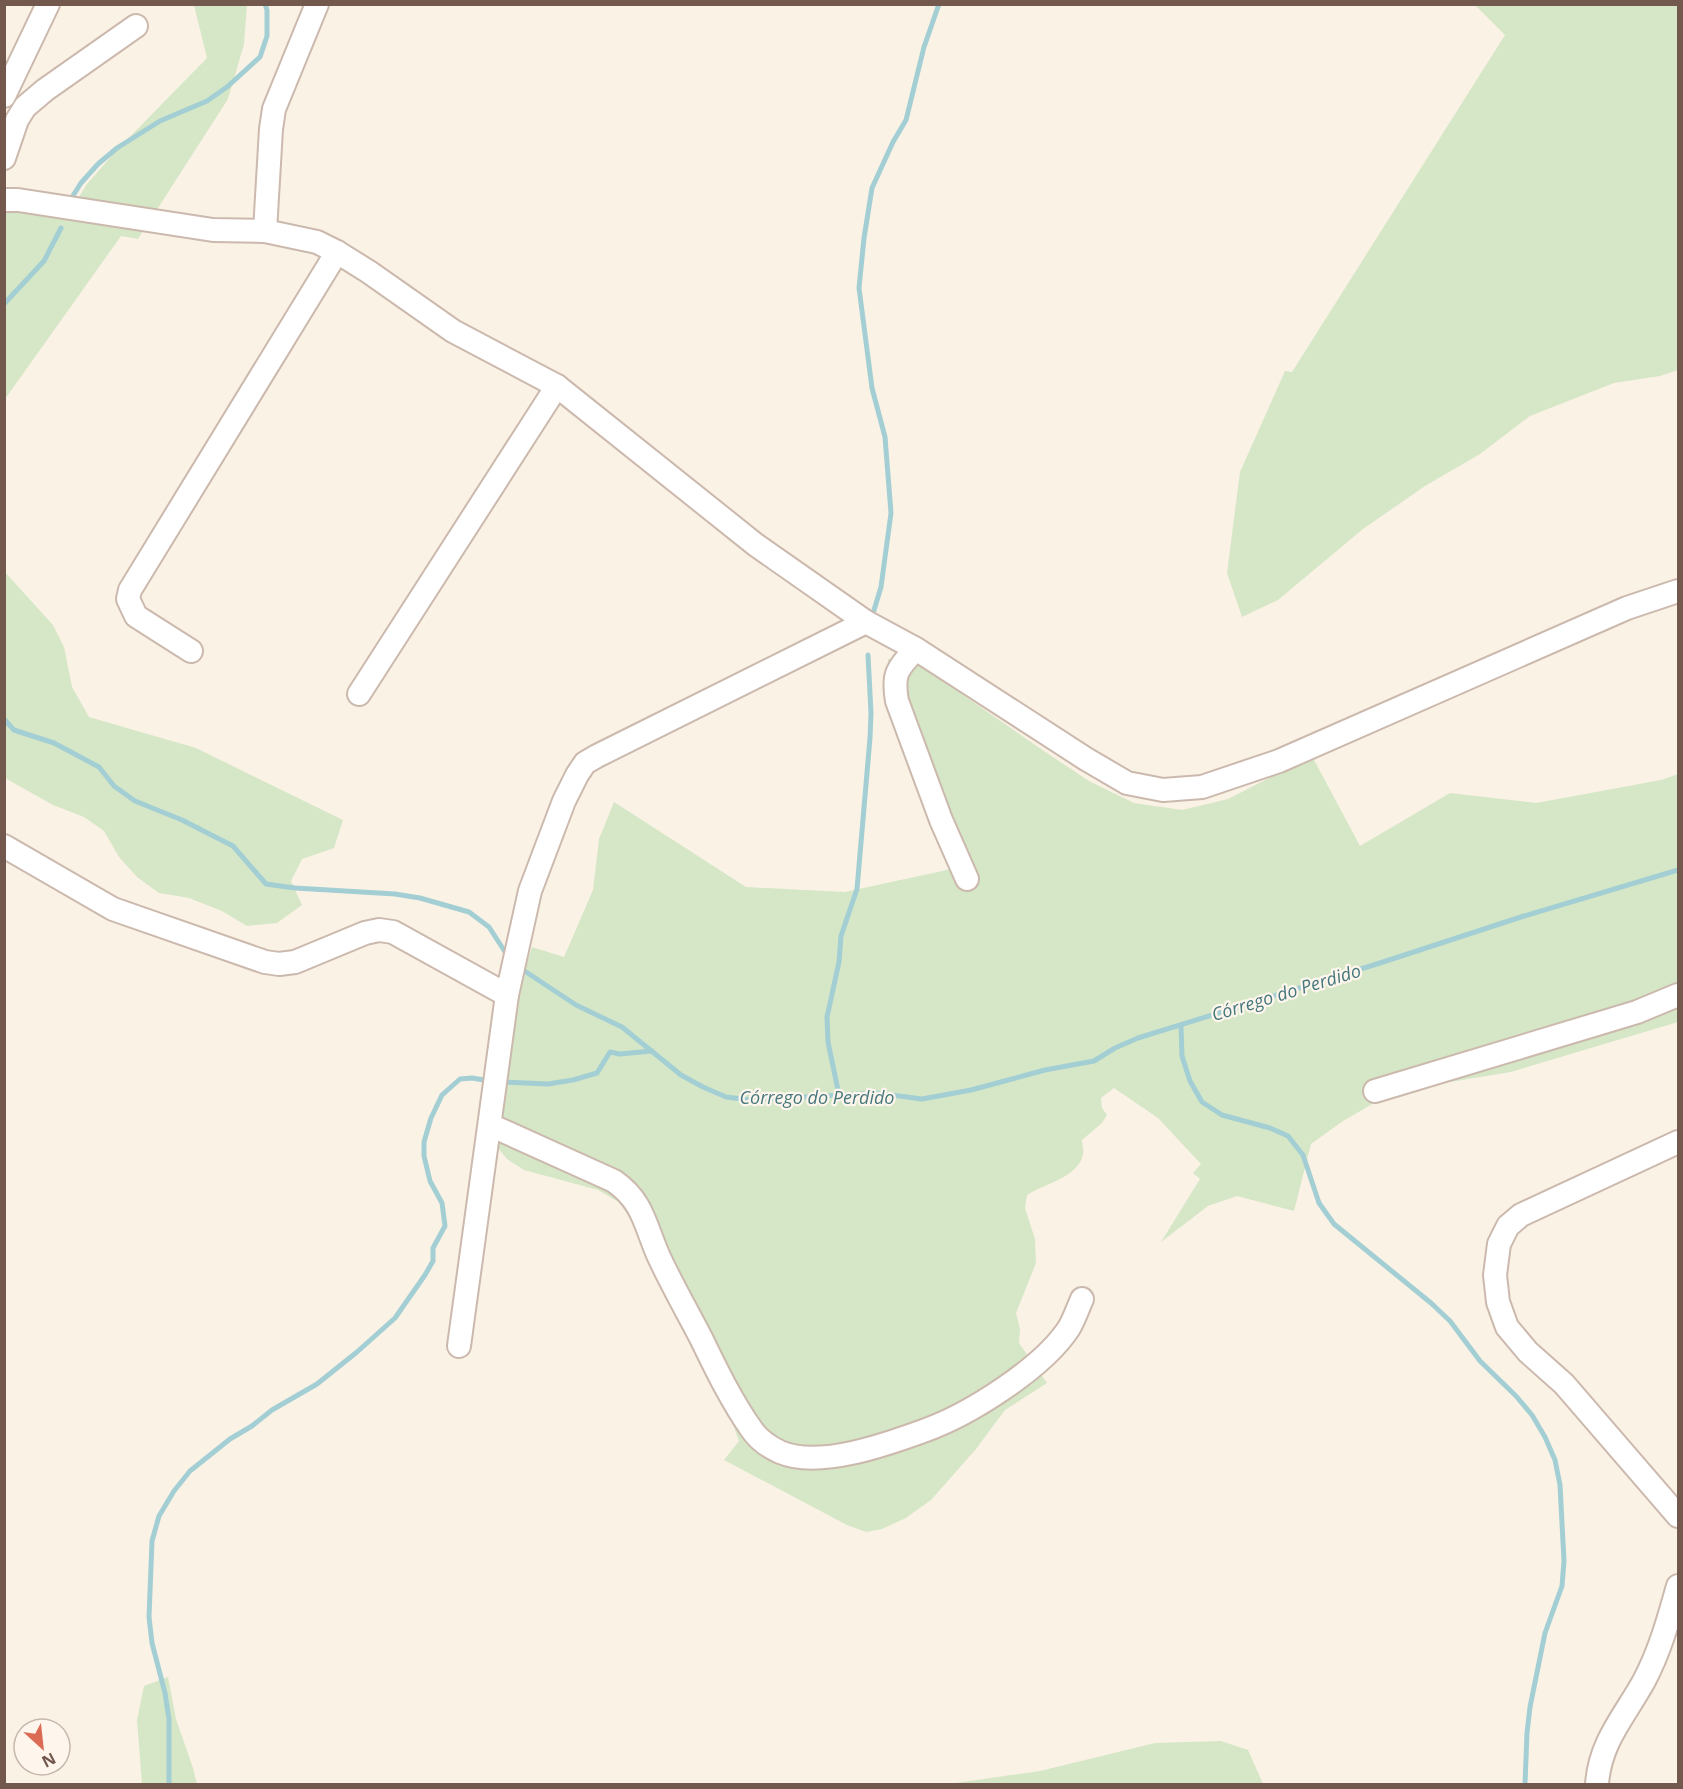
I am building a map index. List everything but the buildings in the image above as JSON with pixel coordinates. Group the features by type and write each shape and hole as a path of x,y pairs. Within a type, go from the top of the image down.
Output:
{"street":[{"path":"4,96 48,4"},
{"path":"265,231 274,109 316,4"},
{"path":"4,158 11,136 25,107 45,90 136,26"},
{"path":"4,200 18,200 213,230 265,231 317,242 337,252 453,332 557,386 756,545 866,622 916,649 1127,783 1163,790 1202,786 1279,761 1627,608 1678,591"},
{"path":"191,651 136,616 128,599 130,590 337,252"},
{"path":"359,694 557,386"},
{"path":"459,1346 507,995 514,960 530,891 564,801 577,775 585,763 607,750 866,622"},
{"path":"916,649 894,677 897,701 933,801 968,879"},
{"path":"4,846 112,909 265,962 279,964 295,962 365,933 379,930 393,932 507,995"},
{"path":"1376,1091 1637,1012 1678,995"},
{"path":"490,1125 614,1181 626,1190 636,1202 659,1257 719,1375 752,1431 764,1443 781,1453 800,1457 872,1450 937,1426 976,1406 1041,1360 1069,1328 1082,1299"},
{"path":"1678,1142 1521,1215 1508,1226 1499,1244 1495,1275 1498,1302 1507,1327 1528,1352 1564,1384 1678,1516"},
{"path":"1598,1785 1599,1767 1604,1749 1655,1658 1678,1586"}],"green space":[{"path":"194,5 247,5 244,44 228,99 138,239 121,236 5,399 5,211 33,211 66,218 87,184 116,151 207,58"},
{"path":"1475,5 1678,5 1678,370 1660,376 1614,383 1530,416 1480,454 1425,486 1363,529 1278,600 1242,617 1227,573 1240,472 1285,371 1292,372 1505,35"},
{"path":"4,571 53,625 64,647 72,687 89,717 196,748 343,820 334,848 302,859 291,881 302,905 277,923 247,926 222,911 189,898 159,893 137,877 119,857 104,831 84,817 53,805 5,778"},
{"path":"888,659 911,659 1089,781 1134,803 1182,810 1228,799 1312,756 1360,846 1450,793 1536,803 1661,780 1678,774 1678,1022 1511,1072 1395,1091 1343,1121 1311,1144 1294,1211 1237,1196 1208,1206 1161,1242 1200,1179 1193,1173 1201,1164 1158,1118 1114,1088 1101,1098 1102,1108 1107,1115 1102,1123 1082,1140 1083,1154 1075,1169 1027,1195 1025,1208 1035,1239 1036,1263 1016,1313 1020,1329 1019,1343 1047,1383 1005,1410 976,1449 931,1500 906,1518 882,1529 866,1532 847,1525 724,1460 739,1441 731,1419 697,1354 639,1232 619,1202 598,1190 524,1170 507,1159 492,1141 514,1002 532,947 564,957 593,890 599,839 614,802 746,887 845,892 956,868 891,698"},
{"path":"168,1677 176,1719 197,1784 142,1784 137,1720 144,1686"},
{"path":"1221,1741 1248,1750 1263,1784 948,1784 1040,1771 1155,1743"}],"waterway":[{"path":"69,202 81,183 117,148 160,121 207,101 227,87 260,57 267,36 265,4"},
{"path":"871,620 881,587 891,513 885,437 872,388 859,288 864,238 872,188 906,120 924,47 939,4"},
{"path":"4,304 44,261 61,228"},
{"path":"839,1095 828,1042 827,1017 839,962 841,936 857,889 870,738 868,655"},
{"name":"Córrego do Perdido","path":"4,719 14,730 54,743 99,767 114,786 135,801 182,820 233,846 266,884 395,894 420,898 469,912 489,927 509,958"},
{"name":"Córrego do Perdido","path":"520,968 576,1005 622,1027 681,1075 726,1097 751,1100 876,1093 922,1099 1094,1061 1138,1038 1524,916 1678,870"},
{"path":"1181,1026 1182,1056 1190,1081 1202,1102 1222,1115 1270,1128 1288,1136 1303,1155 1319,1203 1334,1224 1450,1321 1480,1361 1532,1415 1545,1437 1555,1460 1560,1485 1564,1561 1562,1586 1545,1633 1530,1707 1525,1784"},
{"path":"499,1082 548,1084 573,1080 597,1073 610,1052 620,1054 652,1051"},
{"path":"169,1784 169,1719 152,1643 149,1617 152,1541 159,1516 174,1491 190,1471 230,1439 252,1426 272,1410 317,1384 395,1318 433,1261 433,1248 445,1226 442,1203 430,1181 424,1156 424,1142 431,1118 442,1095 460,1079 490,1081"}]}
